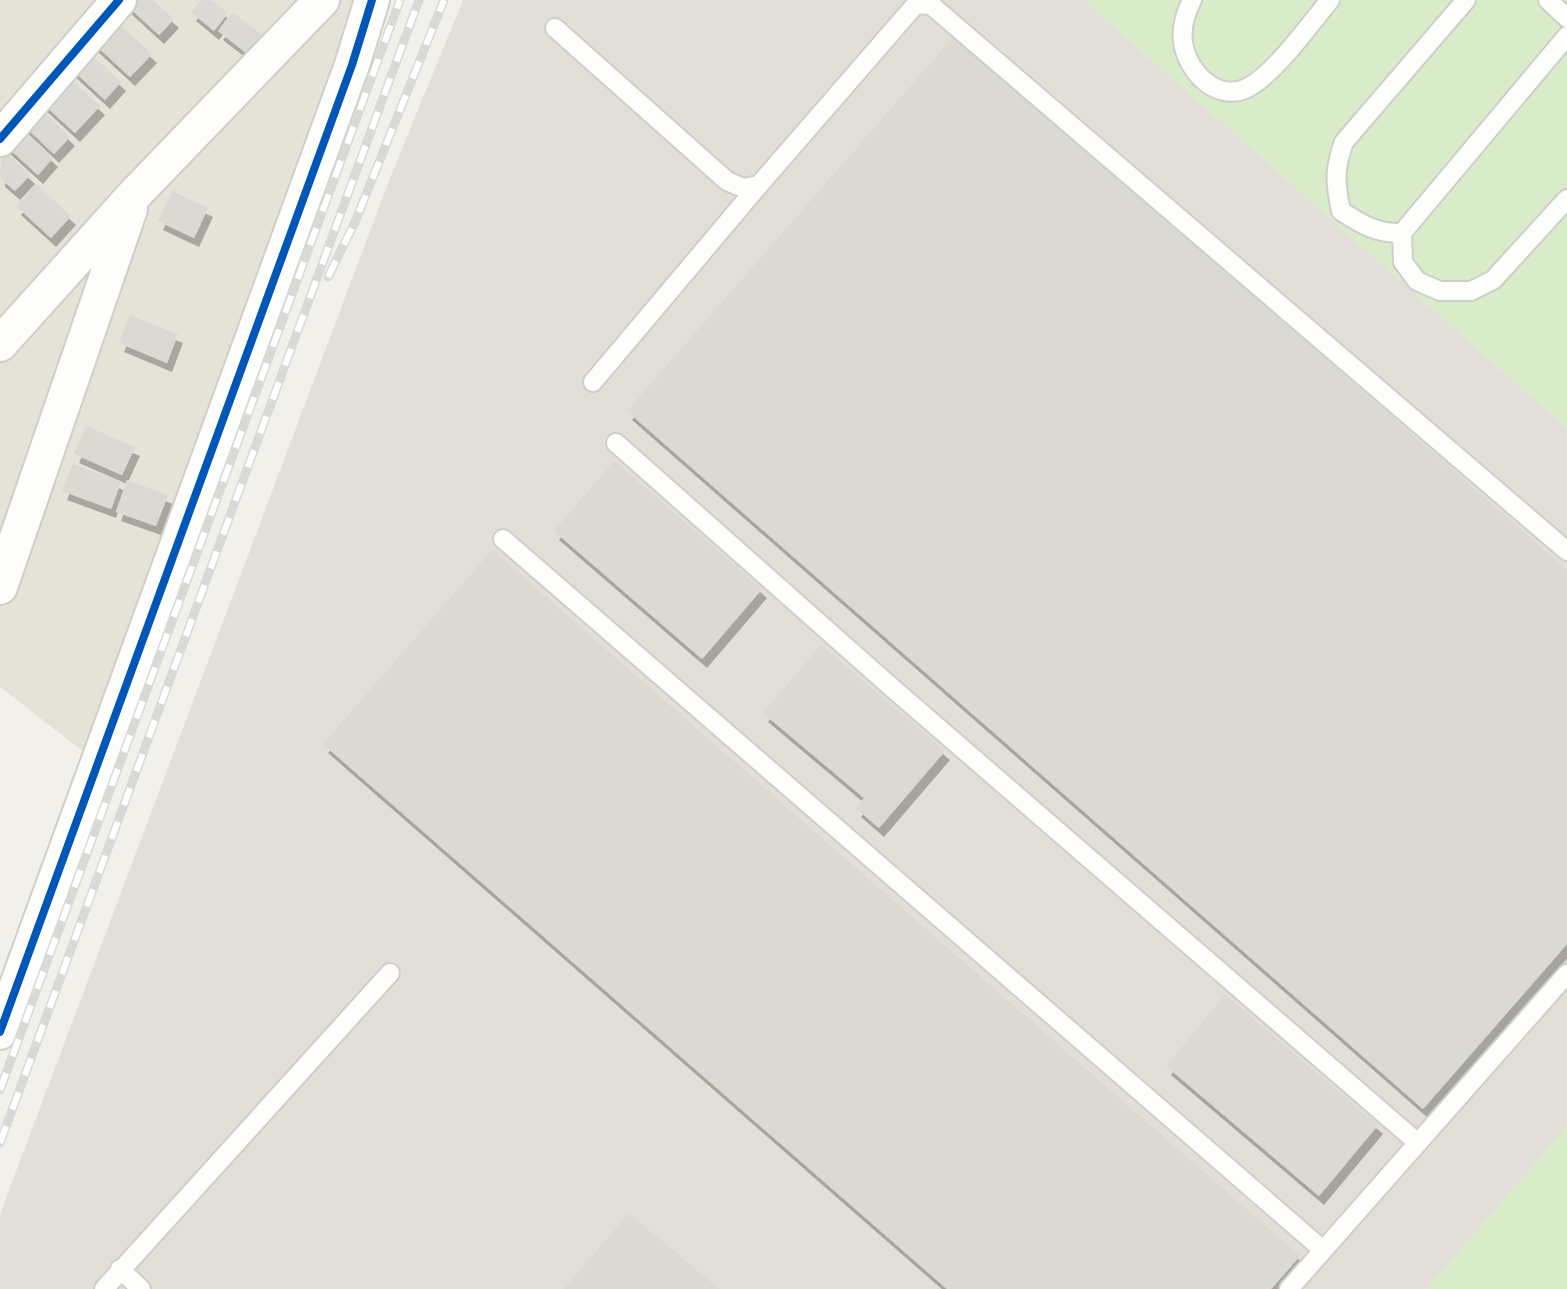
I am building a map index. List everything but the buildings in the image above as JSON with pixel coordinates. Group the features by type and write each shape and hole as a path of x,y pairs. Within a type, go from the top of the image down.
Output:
{"street":[{"path":"0,139 119,0"},
{"path":"0,344 136,193 322,0"},
{"path":"0,1032 346,80 372,0"},
{"path":"0,587 136,193"}],"lane":[{"path":"1192,0 1184,20 1183,43 1192,66 1205,83 1225,92 1247,89 1264,77 1330,0"},
{"path":"1402,233 1389,234 1369,229 1341,211 1336,164 1344,142 1466,0"},
{"path":"1548,0 1567,18"},
{"path":"593,382 916,4 931,5 1567,551"},
{"path":"555,28 727,181 743,188 759,185"},
{"path":"1567,36 1402,233 1403,262 1417,281 1440,291 1471,291 1493,280 1567,199"},
{"path":"616,443 890,686 1418,1143"},
{"path":"503,539 1323,1250"},
{"path":"104,1289 390,973"},
{"path":"1289,1289 1566,979"},
{"path":"120,1269 141,1289"}],"shaded area":[{"path":"0,0 369,0 98,763 0,687"},
{"path":"463,0 1084,0 1567,428 1567,1127 1427,1289 0,1289 0,1214 390,178"}],"green space":[{"path":"1084,0 1567,0 1567,428"},
{"path":"1567,1127 1567,1289 1427,1289"}],"railway":[{"path":"0,1090 400,0"},
{"path":"0,1143 419,0"},
{"path":"328,277 355,222 444,0"}],"cycle path":[{"path":"0,139 119,0"},
{"path":"0,1032 352,65 372,0"}]}
